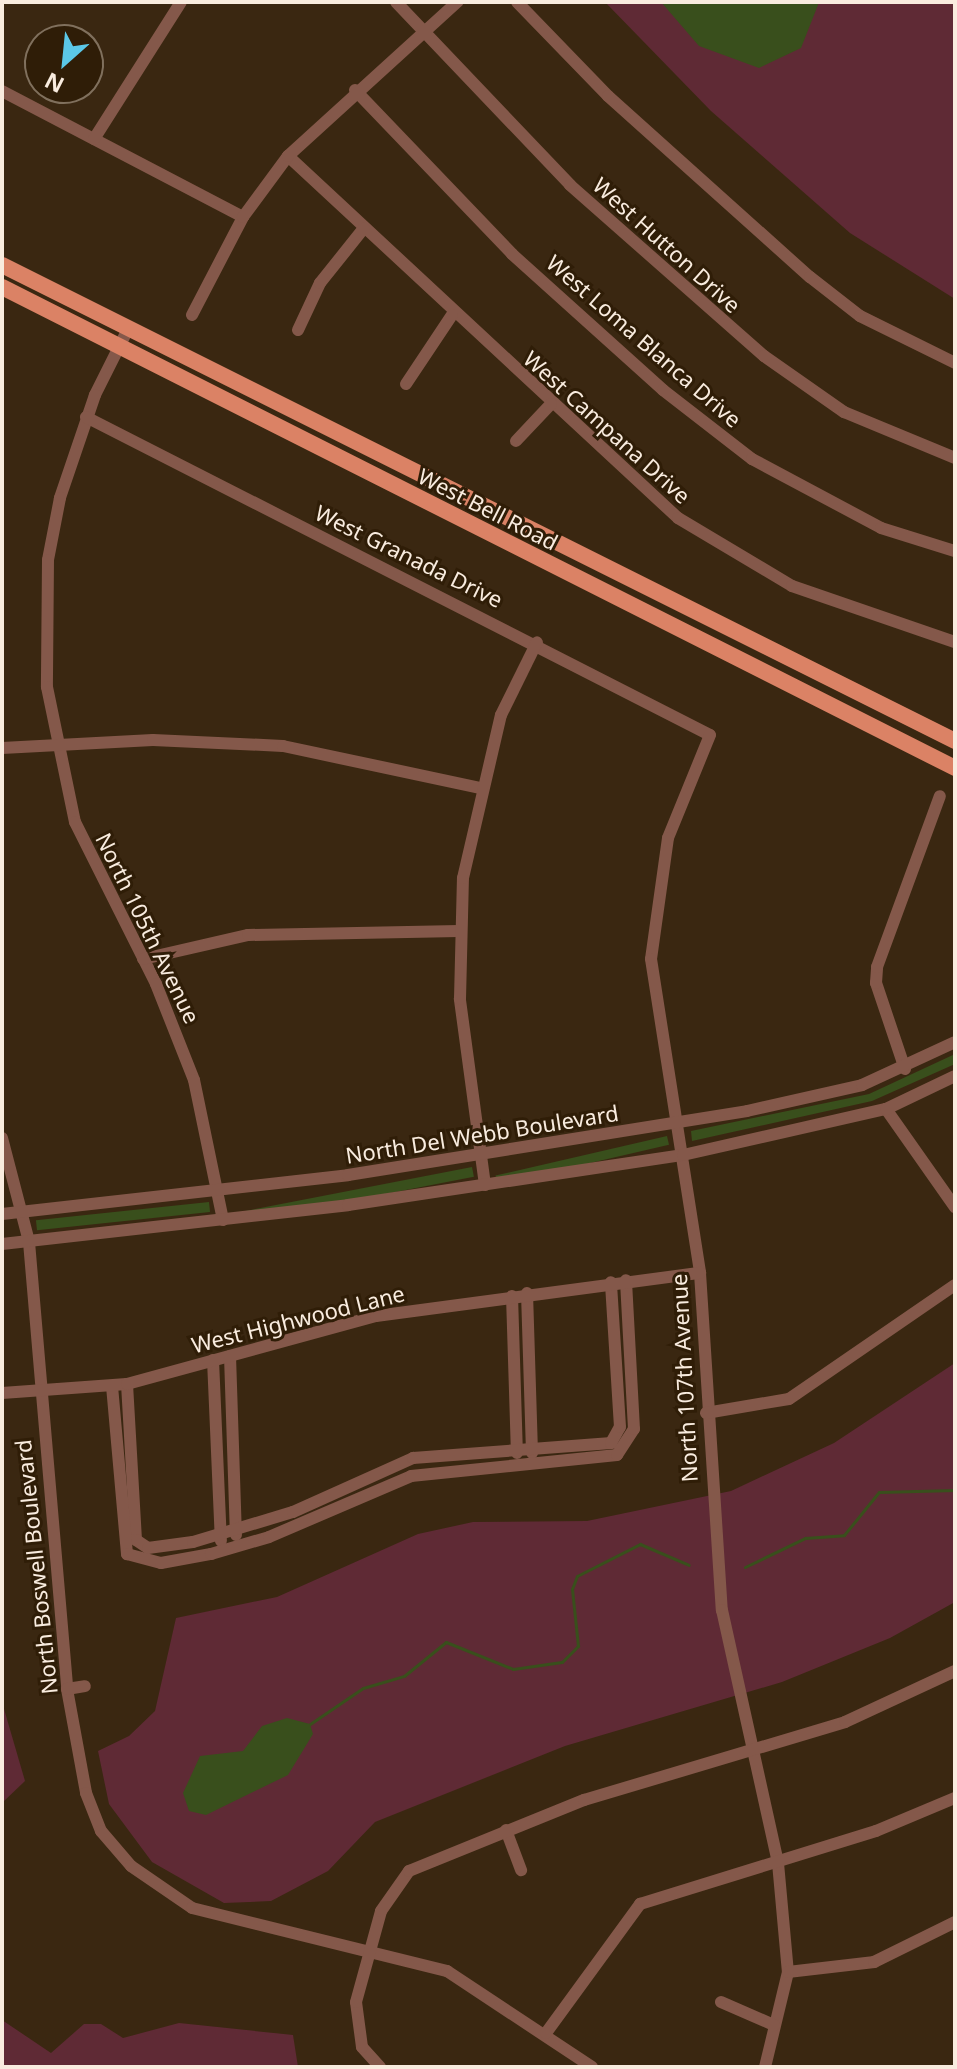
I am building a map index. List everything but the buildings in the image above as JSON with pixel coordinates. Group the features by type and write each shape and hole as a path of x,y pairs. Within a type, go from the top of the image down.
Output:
{"main road":[{"name":"West Bell Road","path":"2,265 127,331 955,741"},
{"name":"West Bell Road","path":"2,287 955,768"}],"street":[{"path":"94,139 181,2"},
{"name":"West Hutton Drive","path":"396,2 424,35 570,185 764,356 844,412 955,458"},
{"path":"192,315 243,217 288,156 355,90 424,35 457,2"},
{"path":"517,2 608,96 810,277 860,316 955,363"},
{"name":"West Loma Blanca Drive","path":"355,90 512,254 730,442 790,484 868,522 955,551"},
{"path":"2,91 243,217"},
{"name":"West Campana Drive","path":"288,156 452,315 678,518 792,586 955,642"},
{"path":"298,330 320,283 364,228"},
{"path":"406,384 452,315"},
{"name":"North 105th Avenue","path":"127,331 86,417 48,560 54,743 75,822 143,959 194,1080 223,1220"},
{"path":"516,441 551,404"},
{"name":"West Granada Drive","path":"86,417 537,642 710,735"},
{"path":"485,1185 461,1018 459,931 480,788 501,715 537,642"},
{"name":"North 107th Avenue","path":"710,735 668,838 654,902 653,974 700,1273 706,1413 722,1610 750,1753 778,1863 788,1972 765,2067"},
{"path":"2,748 54,743 283,746 480,788"},
{"path":"905,1069 876,983 877,967 940,796"},
{"path":"143,959 248,935 459,931"},
{"name":"North Del Webb Boulevard","path":"2,1214 219,1192 482,1156 678,1123 813,1098 905,1069 955,1042"},
{"path":"2,1244 223,1220 683,1155 886,1109 955,1076"},
{"path":"886,1109 919,1166 955,1207"},
{"name":"North Boswell Boulevard","path":"2,1138 29,1242 67,1689 86,1793 101,1831 131,1866 192,1908 372,1947 447,1971 546,2033 592,2067"},
{"name":"West Highwood Lane","path":"2,1393 41,1395 127,1384 376,1316 527,1293 700,1273"},
{"path":"112,1386 127,1554 161,1563 237,1546 411,1476 517,1464 608,1460 631,1440 626,1280"},
{"path":"127,1384 136,1540 148,1548 221,1536 413,1458 604,1444 616,1436 611,1282"},
{"path":"706,1413 756,1409 797,1394 955,1285"},
{"path":"527,1293 532,1464"},
{"path":"512,1296 517,1464"},
{"path":"230,1356 237,1546"},
{"path":"213,1360 222,1550"},
{"path":"380,2067 362,2047 356,2002 381,1911 409,1871 584,1800 750,1753 909,1697 955,1671"},
{"path":"67,1689 85,1686"},
{"path":"546,2033 640,1904 778,1863 955,1798"},
{"path":"506,1830 521,1870"},
{"path":"788,1972 874,1962 955,1922"},
{"path":"721,2002 774,2025"}],"shaded area":[{"path":"605,2 955,2 955,299 850,233 711,111"},
{"path":"661,2 818,2 818,5 801,48 759,68 699,46"},
{"path":"955,1054 955,1064 872,1101 692,1141 691,1131 869,1094"},
{"path":"667,1136 669,1145 498,1184 496,1176"},
{"path":"472,1167 474,1177 234,1223 232,1214"},
{"path":"209,1202 210,1212 37,1230 36,1220"},
{"path":"955,1363 955,1602 890,1638 782,1682 565,1746 375,1822 328,1871 271,1901 224,1903 152,1862 109,1804 98,1751 129,1736 155,1711 176,1618 277,1597 418,1534 473,1522 587,1521 731,1491 834,1443"},
{"path":"2,1702 25,1781 2,1803"},
{"path":"287,1718 310,1724 313,1734 288,1775 206,1815 189,1811 183,1793 200,1756 243,1751 262,1726"},
{"path":"2,2020 51,2053 84,2024 101,2024 123,2038 179,2023 293,2035 298,2067 2,2067"}],"waterway":[{"path":"745,1567 805,1538 844,1535 879,1492 955,1490"},
{"path":"310,1724 363,1688 404,1676 446,1642 513,1669 562,1662 578,1646 572,1589 577,1576 640,1544 689,1565"}]}
